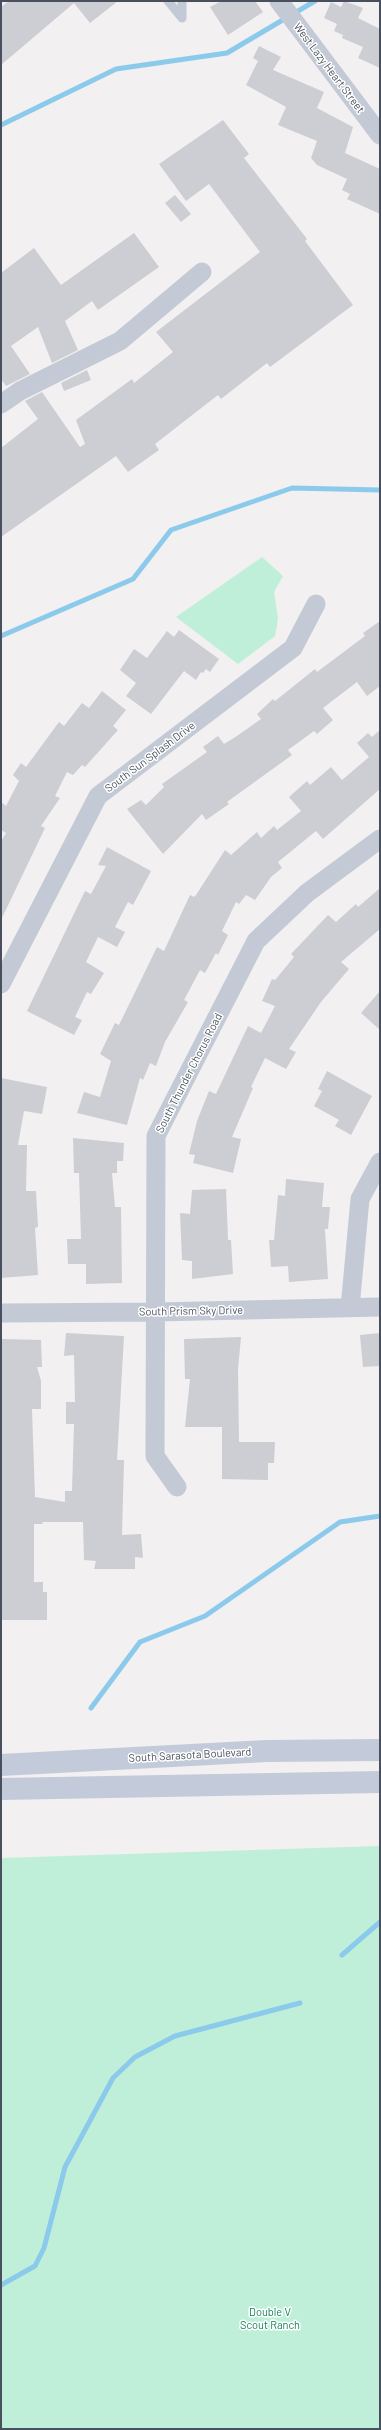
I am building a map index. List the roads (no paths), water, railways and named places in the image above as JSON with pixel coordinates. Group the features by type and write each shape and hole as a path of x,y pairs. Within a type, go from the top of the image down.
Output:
{"street":[{"name":"West Lazy Heart Street","path":"279,1 380,135"},
{"path":"1,404 20,391 120,341 202,272"},
{"name":"South Sun Splash Drive","path":"1,984 98,796 293,648 316,604"},
{"name":"South Thunder Chorus Road","path":"178,1487 155,1456 156,1136 256,941 307,893 380,839"},
{"path":"350,1308 360,1199 380,1162"},
{"name":"South Prism Sky Drive","path":"1,1313 156,1312 380,1307"},
{"name":"South Sarasota Boulevard","path":"1,1765 267,1751 380,1750"},
{"path":"1,1789 380,1782"}],"lane":[{"path":"168,1 182,18 182,1"}],"waterway":[{"path":"293,14 315,1"},
{"path":"1,125 116,69 227,53 286,18"},
{"path":"1,636 133,579 171,530 292,488 380,490"},
{"path":"91,1708 140,1642 205,1616 340,1522 380,1516"},
{"path":"342,1955 380,1922"},
{"path":"1,2285 35,2266 44,2248 65,2167 113,2078 135,2057 175,2036 300,2003"}],"park label":[{"name":"Double V Scout Ranch","path":"270,2318"}]}
